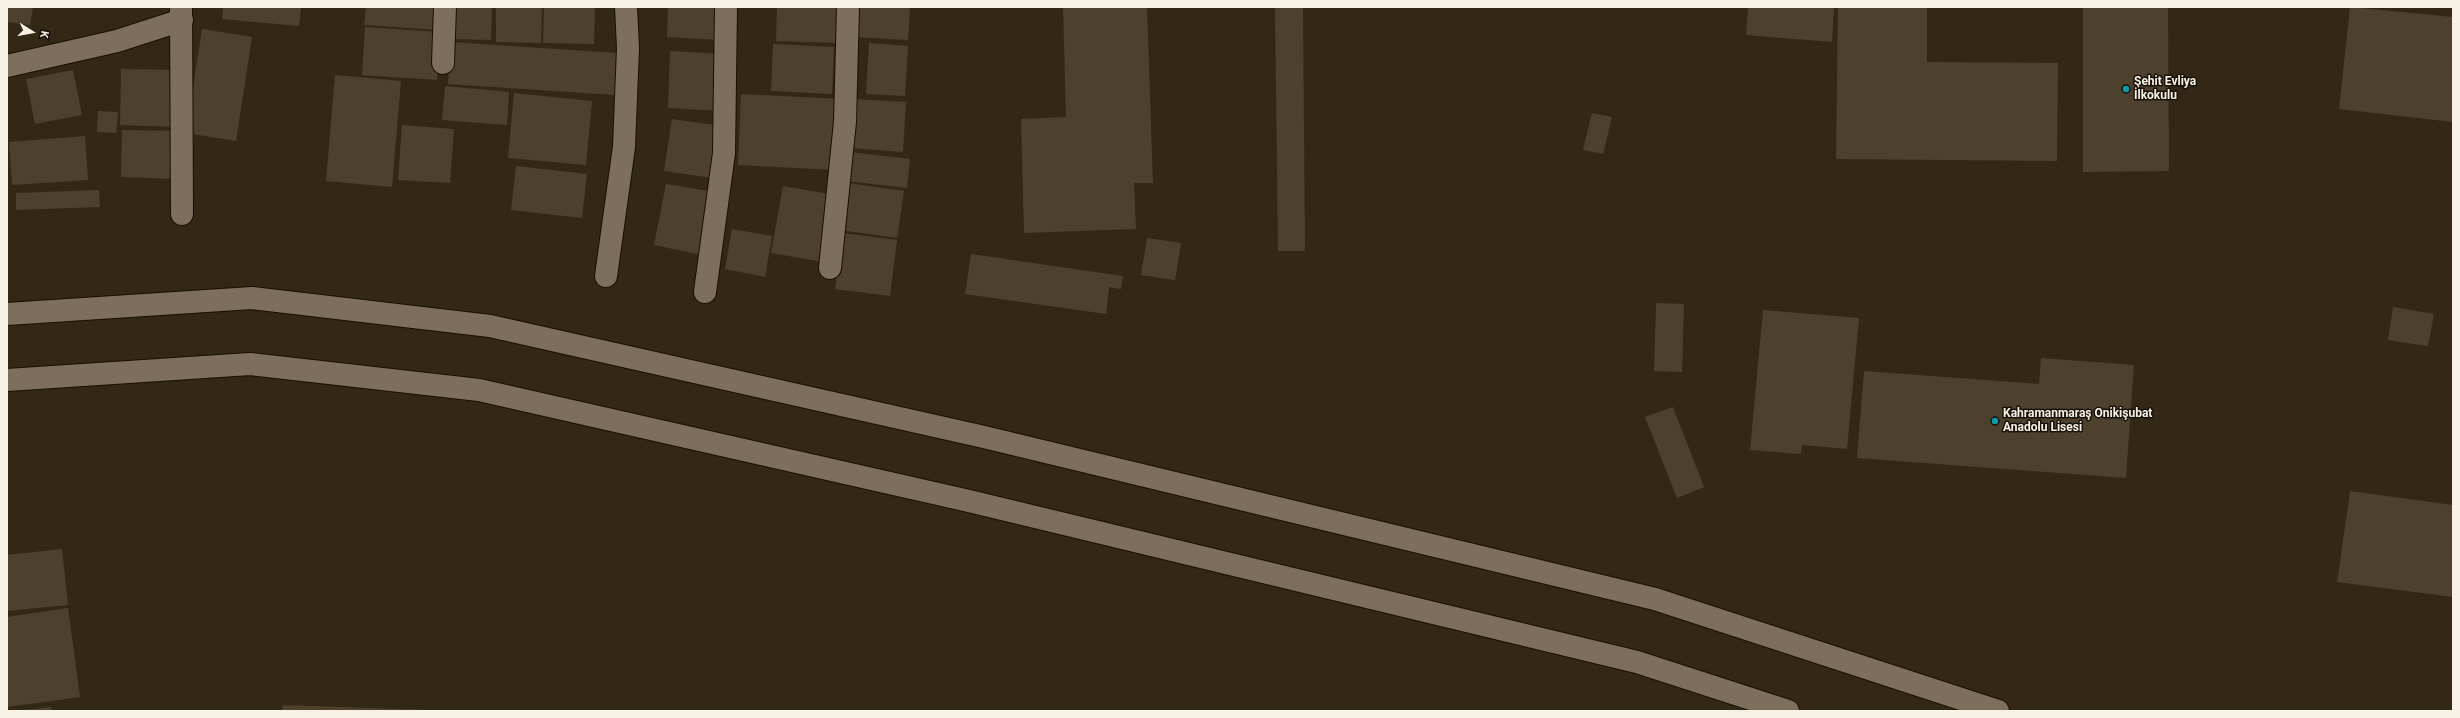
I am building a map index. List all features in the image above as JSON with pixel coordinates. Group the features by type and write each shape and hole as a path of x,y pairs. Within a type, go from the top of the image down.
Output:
{"main road":[{"path":"443,63 445,7"},
{"path":"606,276 624,147 628,48 626,7"},
{"path":"705,292 724,153 726,7"},
{"path":"830,268 845,122 848,7"},
{"path":"7,66 117,41 182,13 182,214"},
{"path":"7,314 252,298 490,326 984,437 1655,599 1998,711"},
{"path":"7,380 250,364 479,390 977,503 1630,660 1788,711"}],"building":[{"path":"7,7 33,7 30,25 7,22"},
{"path":"223,7 301,7 299,26 222,19"},
{"path":"366,7 441,7 440,30 364,25"},
{"path":"454,7 492,7 491,40 453,39"},
{"path":"496,7 542,7 541,43 496,42"},
{"path":"544,7 595,7 594,44 543,43"},
{"path":"668,7 720,7 718,40 667,37"},
{"path":"777,7 839,7 838,43 776,41"},
{"path":"855,7 910,7 908,40 853,37"},
{"path":"1063,7 1147,7 1153,183 1134,183 1136,229 1024,233 1021,119 1066,117"},
{"path":"1275,7 1303,7 1305,251 1278,251"},
{"path":"1748,7 1834,7 1832,42 1746,35"},
{"path":"1838,7 1927,7 1927,62 2058,63 2057,161 1836,159"},
{"name":"Şehit Evliya İlkokulu","path":"2083,7 2168,7 2169,171 2083,172"},
{"path":"2350,7 2453,17 2453,122 2339,109"},
{"path":"365,27 441,32 437,80 362,75"},
{"path":"202,29 252,37 236,141 186,133"},
{"path":"451,42 617,53 615,95 448,84"},
{"path":"869,43 908,46 905,96 866,94"},
{"path":"773,44 834,47 832,94 771,91"},
{"path":"670,51 724,54 721,111 668,108"},
{"path":"121,69 176,70 175,127 120,125"},
{"path":"73,70 82,115 35,124 26,79"},
{"path":"335,75 401,81 392,187 326,181"},
{"path":"445,86 509,92 507,125 442,120"},
{"path":"514,93 592,101 586,165 508,158"},
{"path":"741,94 840,99 836,170 738,165"},
{"path":"854,99 906,102 903,152 851,148"},
{"path":"98,111 118,112 116,133 97,132"},
{"path":"1592,113 1612,117 1603,154 1583,150"},
{"path":"672,119 721,126 713,178 664,171"},
{"path":"402,125 454,129 450,183 398,180"},
{"path":"122,130 177,131 175,179 121,177"},
{"path":"85,136 88,180 12,185 9,142"},
{"path":"850,152 910,159 907,188 847,181"},
{"path":"516,166 587,174 582,218 511,210"},
{"path":"848,183 904,191 897,238 840,230"},
{"path":"666,184 714,192 702,255 654,245"},
{"path":"783,186 835,195 823,262 771,253"},
{"path":"99,190 100,207 16,210 16,193"},
{"path":"732,229 772,236 765,277 725,269"},
{"path":"842,233 897,240 890,296 835,289"},
{"path":"1147,238 1181,243 1175,280 1141,275"},
{"path":"971,254 1123,276 1121,289 1109,287 1106,314 965,294"},
{"path":"1656,303 1684,304 1682,372 1654,371"},
{"path":"2393,307 2434,314 2428,346 2388,340"},
{"path":"1763,310 1859,318 1847,449 1802,445 1801,454 1750,450"},
{"name":"Kahramanmaraş Onikişubat Anadolu Lisesi","path":"2041,358 2134,365 2126,478 1857,458 1864,371 2039,384"},
{"path":"1673,407 1704,487 1677,498 1645,417"},
{"path":"2350,491 2453,505 2453,597 2337,582"},
{"path":"62,549 68,605 7,611 7,555"},
{"path":"68,608 80,697 7,707 7,617"},
{"path":"283,705 429,710 429,711 282,711"},
{"path":"51,707 52,711 23,710"}],"place":[{"name":"Şehit Evliya İlkokulu","path":"2126,89"},
{"name":"Kahramanmaraş Onikişubat Anadolu Lisesi","path":"1995,421"}]}
